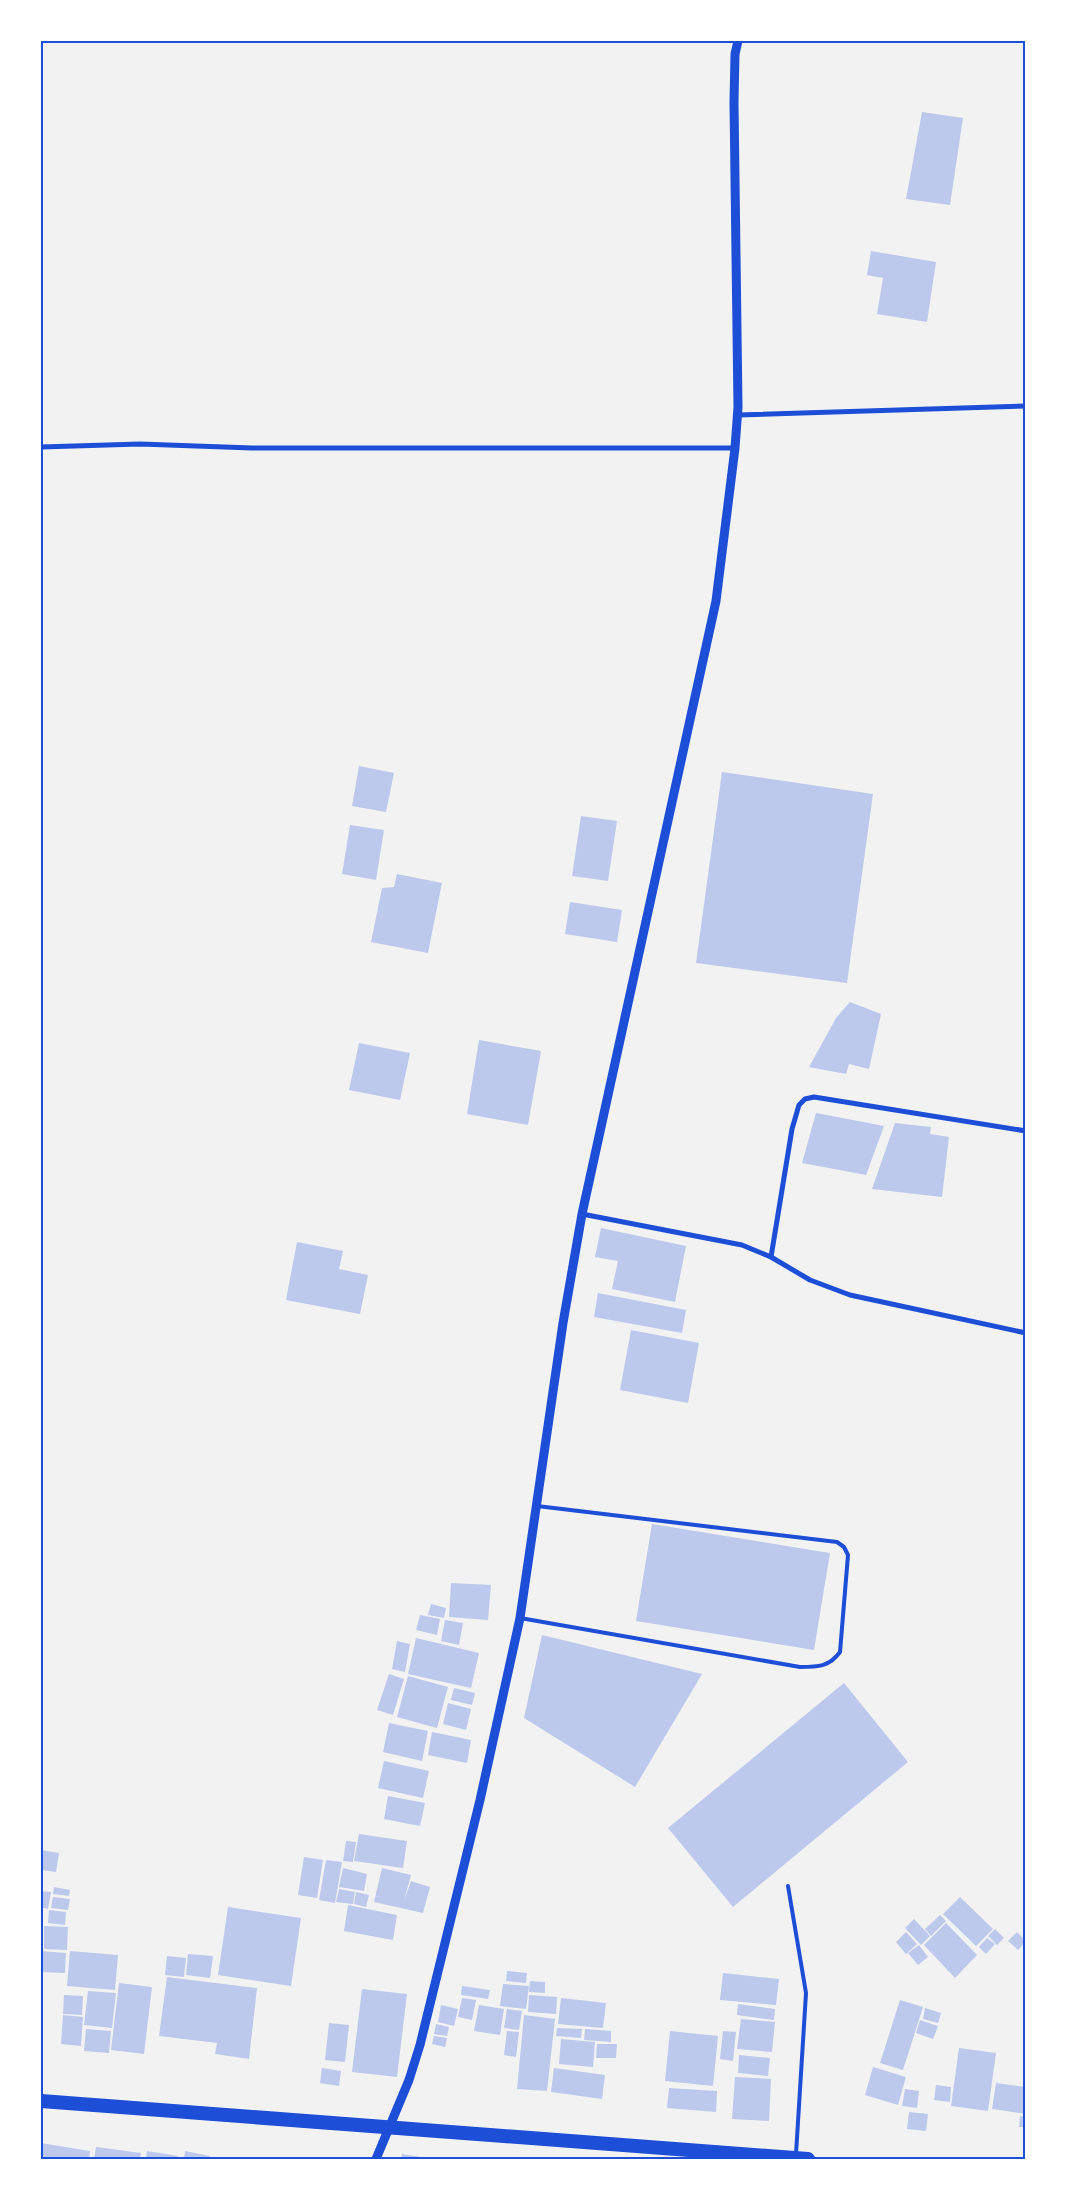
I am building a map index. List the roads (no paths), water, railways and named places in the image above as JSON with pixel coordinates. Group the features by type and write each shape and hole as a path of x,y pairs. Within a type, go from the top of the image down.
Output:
{"highway":[{"path":"41,2101 389,2129 617,2143 802,2158"}],"street":[{"path":"376,2159 409,2080 444,1951 478,1810 520,1618 563,1323 582,1214 716,601 738,415 734,102 735,54 738,41"},
{"path":"738,415 1026,406"},
{"path":"41,447 140,444 252,448 735,448"},
{"path":"771,1258 792,1129 800,1105 805,1099 814,1097 1026,1130"},
{"path":"582,1214 742,1245 771,1258 810,1280 850,1294 1026,1333"}],"lane":[{"path":"520,1618 800,1667 822,1667 833,1661 840,1652 848,1555 844,1547 837,1542 536,1506"},
{"path":"788,1886 806,1993 800,2116 802,2158"}]}
